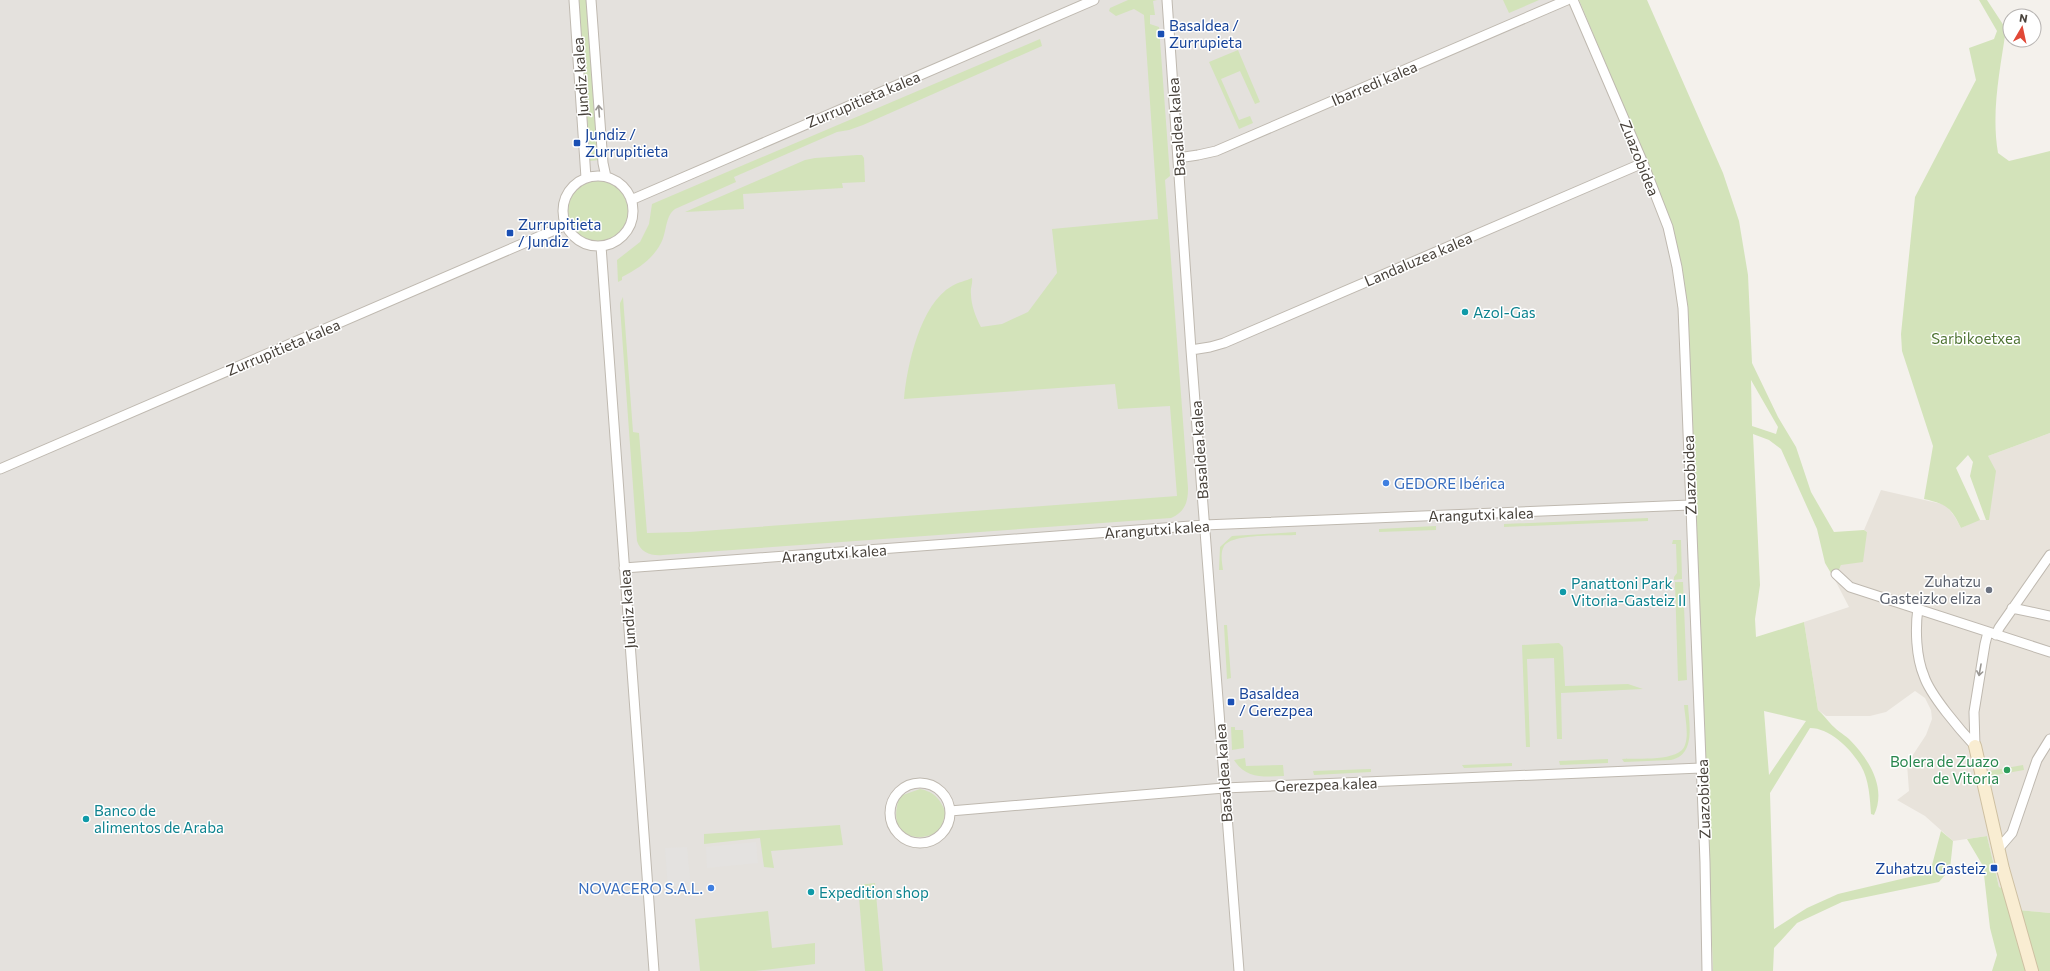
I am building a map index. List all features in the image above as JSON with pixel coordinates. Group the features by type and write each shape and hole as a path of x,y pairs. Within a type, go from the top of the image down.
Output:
{"street":[{"name":"Jundiz kalea","path":"574,0 586,178"},
{"name":"Jundiz kalea","path":"591,0 602,158 606,177"},
{"name":"Zurrupitieta kalea","path":"632,200 1094,0"},
{"name":"Basaldea kalea","path":"1167,0 1191,350 1239,971"},
{"name":"Ibarredi kalea","path":"1178,158 1198,156 1216,151 1567,0"},
{"name":"Zuazobidea","path":"1573,0 1643,163 1668,227 1677,267 1683,308 1701,768 1707,971"},
{"name":"Landaluzea kalea","path":"1191,350 1224,343 1643,163"},
{"path":"596,176 606,177 622,185 632,200 633,216 628,230 616,242 601,246 592,246 576,239 566,225 563,217 564,201 572,187 586,178 596,176"},
{"name":"Zurrupitieta kalea","path":"0,468 566,225"},
{"name":"Jundiz kalea","path":"601,246 654,971"},
{"name":"Arangutxi kalea","path":"624,568 1204,525 1690,505"},
{"path":"2032,971 2017,925 2002,869 1999,848 1975,746 1974,706 1984,644 2050,555"},
{"path":"1836,574 1850,587 2050,652"},
{"path":"1918,608 1918,643 1924,677 1961,731 1975,746"},
{"path":"2012,608 2050,616"},
{"path":"1999,848 2012,833 2037,760 2050,739"},
{"name":"Gerezpea kalea","path":"950,811 1224,788 1701,768"},
{"path":"921,782 932,785 941,791 948,800 950,811 949,822 940,835 925,843 914,843 895,831 891,821 890,809 893,799 900,790 910,784 921,782"}],"shaded area":[{"path":"0,0 1579,0 1667,211 1675,234 1688,310 1713,971 0,971"},
{"path":"2050,433 2050,913 2007,909 2002,888 1999,887 1987,836 1953,841 1925,816 1897,800 1909,791 1907,764 1926,735 1932,719 1931,710 1925,698 1915,691 1886,712 1870,716 1826,716 1818,710 1804,622 1849,607 1835,580 1841,565 1867,532 1864,530 1881,490 1946,505 1961,528 1977,520 1989,520 1988,456"},
{"path":"756,842 758,863 707,868 706,847"},
{"path":"687,847 691,889 668,890 665,848"}],"green space":[{"path":"579,0 587,0 599,160 590,161"},
{"path":"1128,0 1157,0 1153,1 1155,15 1150,15 1150,24 1159,27 1170,176 1165,180 1188,488 1187,498 1183,510 1171,518 663,555 654,555 644,551 637,541 620,307 623,297 633,432 639,433 647,533 689,532 1177,496 1170,406 1118,409 1115,384 904,399 908,370 917,337 931,307 941,295 952,286 972,278 972,303 981,327 1002,324 1028,312 1057,273 1052,229 1158,219 1144,15 1134,9 1116,16 1109,11 1110,8"},
{"path":"1503,0 1539,0 1509,13"},
{"path":"1579,0 1647,0 1723,173 1739,221 1748,275 1752,363 1778,417 1796,447 1811,492 1834,532 1864,530 1867,532 1863,562 1841,565 1835,580 1825,563 1817,529 1781,449 1769,440 1753,434 1760,585 1755,619 1756,637 1804,622 1818,710 1834,727 1849,739 1863,756 1874,774 1878,795 1874,815 1871,814 1869,789 1866,777 1857,759 1846,747 1832,736 1818,729 1810,728 1770,793 1774,929 1807,908 1838,894 1918,875 1932,865 1941,831 1953,841 1950,869 1939,882 1842,902 1797,923 1774,948 1773,971 1713,971 1688,310 1677,247 1667,211","holes":["1751,380 1778,427 1776,434 1752,426","1764,711 1806,721 1769,775"]},
{"name":"Sarbikoetxea","path":"1979,0 1987,0 2002,23 2003,48 1997,91 1995,122 1998,153 2009,161 2050,151 2050,433 1988,456 1996,471 1989,520 1986,520 1970,476 1973,462 1968,455 1956,468 1980,520 1961,528 1951,511 1943,505 1924,499 1933,446 1902,351 1901,334 1915,197 1976,80 1969,48 1994,39 1997,31"},
{"path":"1040,39 1042,46 863,125 837,132 734,177 736,182 675,209 669,216 663,239 654,254 639,267 622,277 622,280 618,282 617,260 640,242 649,224 652,204"},
{"path":"1238,50 1260,102 1255,104 1240,71 1221,79 1239,120 1250,116 1253,123 1239,129 1209,62"},
{"path":"862,155 864,158 865,182 842,183 843,188 743,194 744,209 685,212 805,160"},
{"path":"598,181 615,186 623,194 628,211 623,228 615,236 598,241 581,236 573,228 568,211 573,194 581,186"},
{"path":"1648,518 1648,521 1504,527 1504,524"},
{"path":"1436,526 1436,530 1379,532 1379,529"},
{"path":"1296,532 1296,535 1246,537 1229,542 1224,546 1222,552 1223,570 1219,570 1220,547 1232,536"},
{"path":"1673,540 1681,540 1682,579 1674,580 1677,573 1676,544 1672,544"},
{"path":"1675,582 1683,582 1687,680 1678,681"},
{"path":"1224,625 1227,625 1231,678 1227,679"},
{"path":"1559,643 1563,647 1565,686 1628,684 1643,689 1561,693 1562,739 1557,739 1554,658 1527,659 1530,747 1526,747 1522,645"},
{"path":"1684,705 1688,705 1690,729 1688,745 1679,757 1671,760 1624,762 1622,759 1667,757 1681,750 1685,745 1687,736"},
{"path":"1231,727 1235,727 1235,730 1243,730 1244,748 1232,750"},
{"path":"1245,758 1246,766 1283,765 1284,776 1269,777 1250,774 1244,771 1234,760"},
{"path":"1608,759 1608,763 1560,765 1559,761"},
{"path":"1512,763 1512,766 1464,768 1462,765"},
{"name":"Bolera de Zuazo de Vitoria","path":"2023,765 2024,770 1990,776 1989,771"},
{"path":"1371,769 1371,772 1314,775 1313,771"},
{"path":"920,789 933,794 942,804 946,813 941,828 937,832 922,837 906,834 901,830 896,818 896,811 900,796"},
{"path":"840,825 843,845 771,851 774,868 764,867 760,838 704,844 704,834"},
{"path":"1987,836 1999,887 2002,888 2028,971 1992,971 1997,955 1990,928 1983,866 1967,839"},
{"path":"875,883 883,971 865,971 858,885"},
{"path":"2018,910 2050,913 2050,971 2037,971"},
{"path":"768,911 772,948 815,943 815,964 755,971 700,971 695,919"}],"place":[{"name":"Basaldea / Zurrupieta","path":"1161,34"},
{"name":"Jundiz / Zurrupitieta","path":"577,143"},
{"name":"Zurrupitieta / Jundiz","path":"510,233"},
{"name":"Azol-Gas","path":"1465,312"},
{"name":"GEDORE Ibérica","path":"1386,483"},
{"name":"Zuhatzu Gasteizko eliza","path":"1989,590"},
{"name":"Panattoni Park Vitoria-Gasteiz II","path":"1563,592"},
{"name":"Basaldea / Gerezpea","path":"1231,702"},
{"name":"Bolera de Zuazo de Vitoria","path":"2007,770"},
{"name":"Banco de alimentos de Araba","path":"86,819"},
{"name":"Zuhatzu Gasteiz","path":"1994,868"},
{"name":"NOVACERO S.A.L.","path":"711,888"},
{"name":"Expedition shop","path":"811,892"}]}
